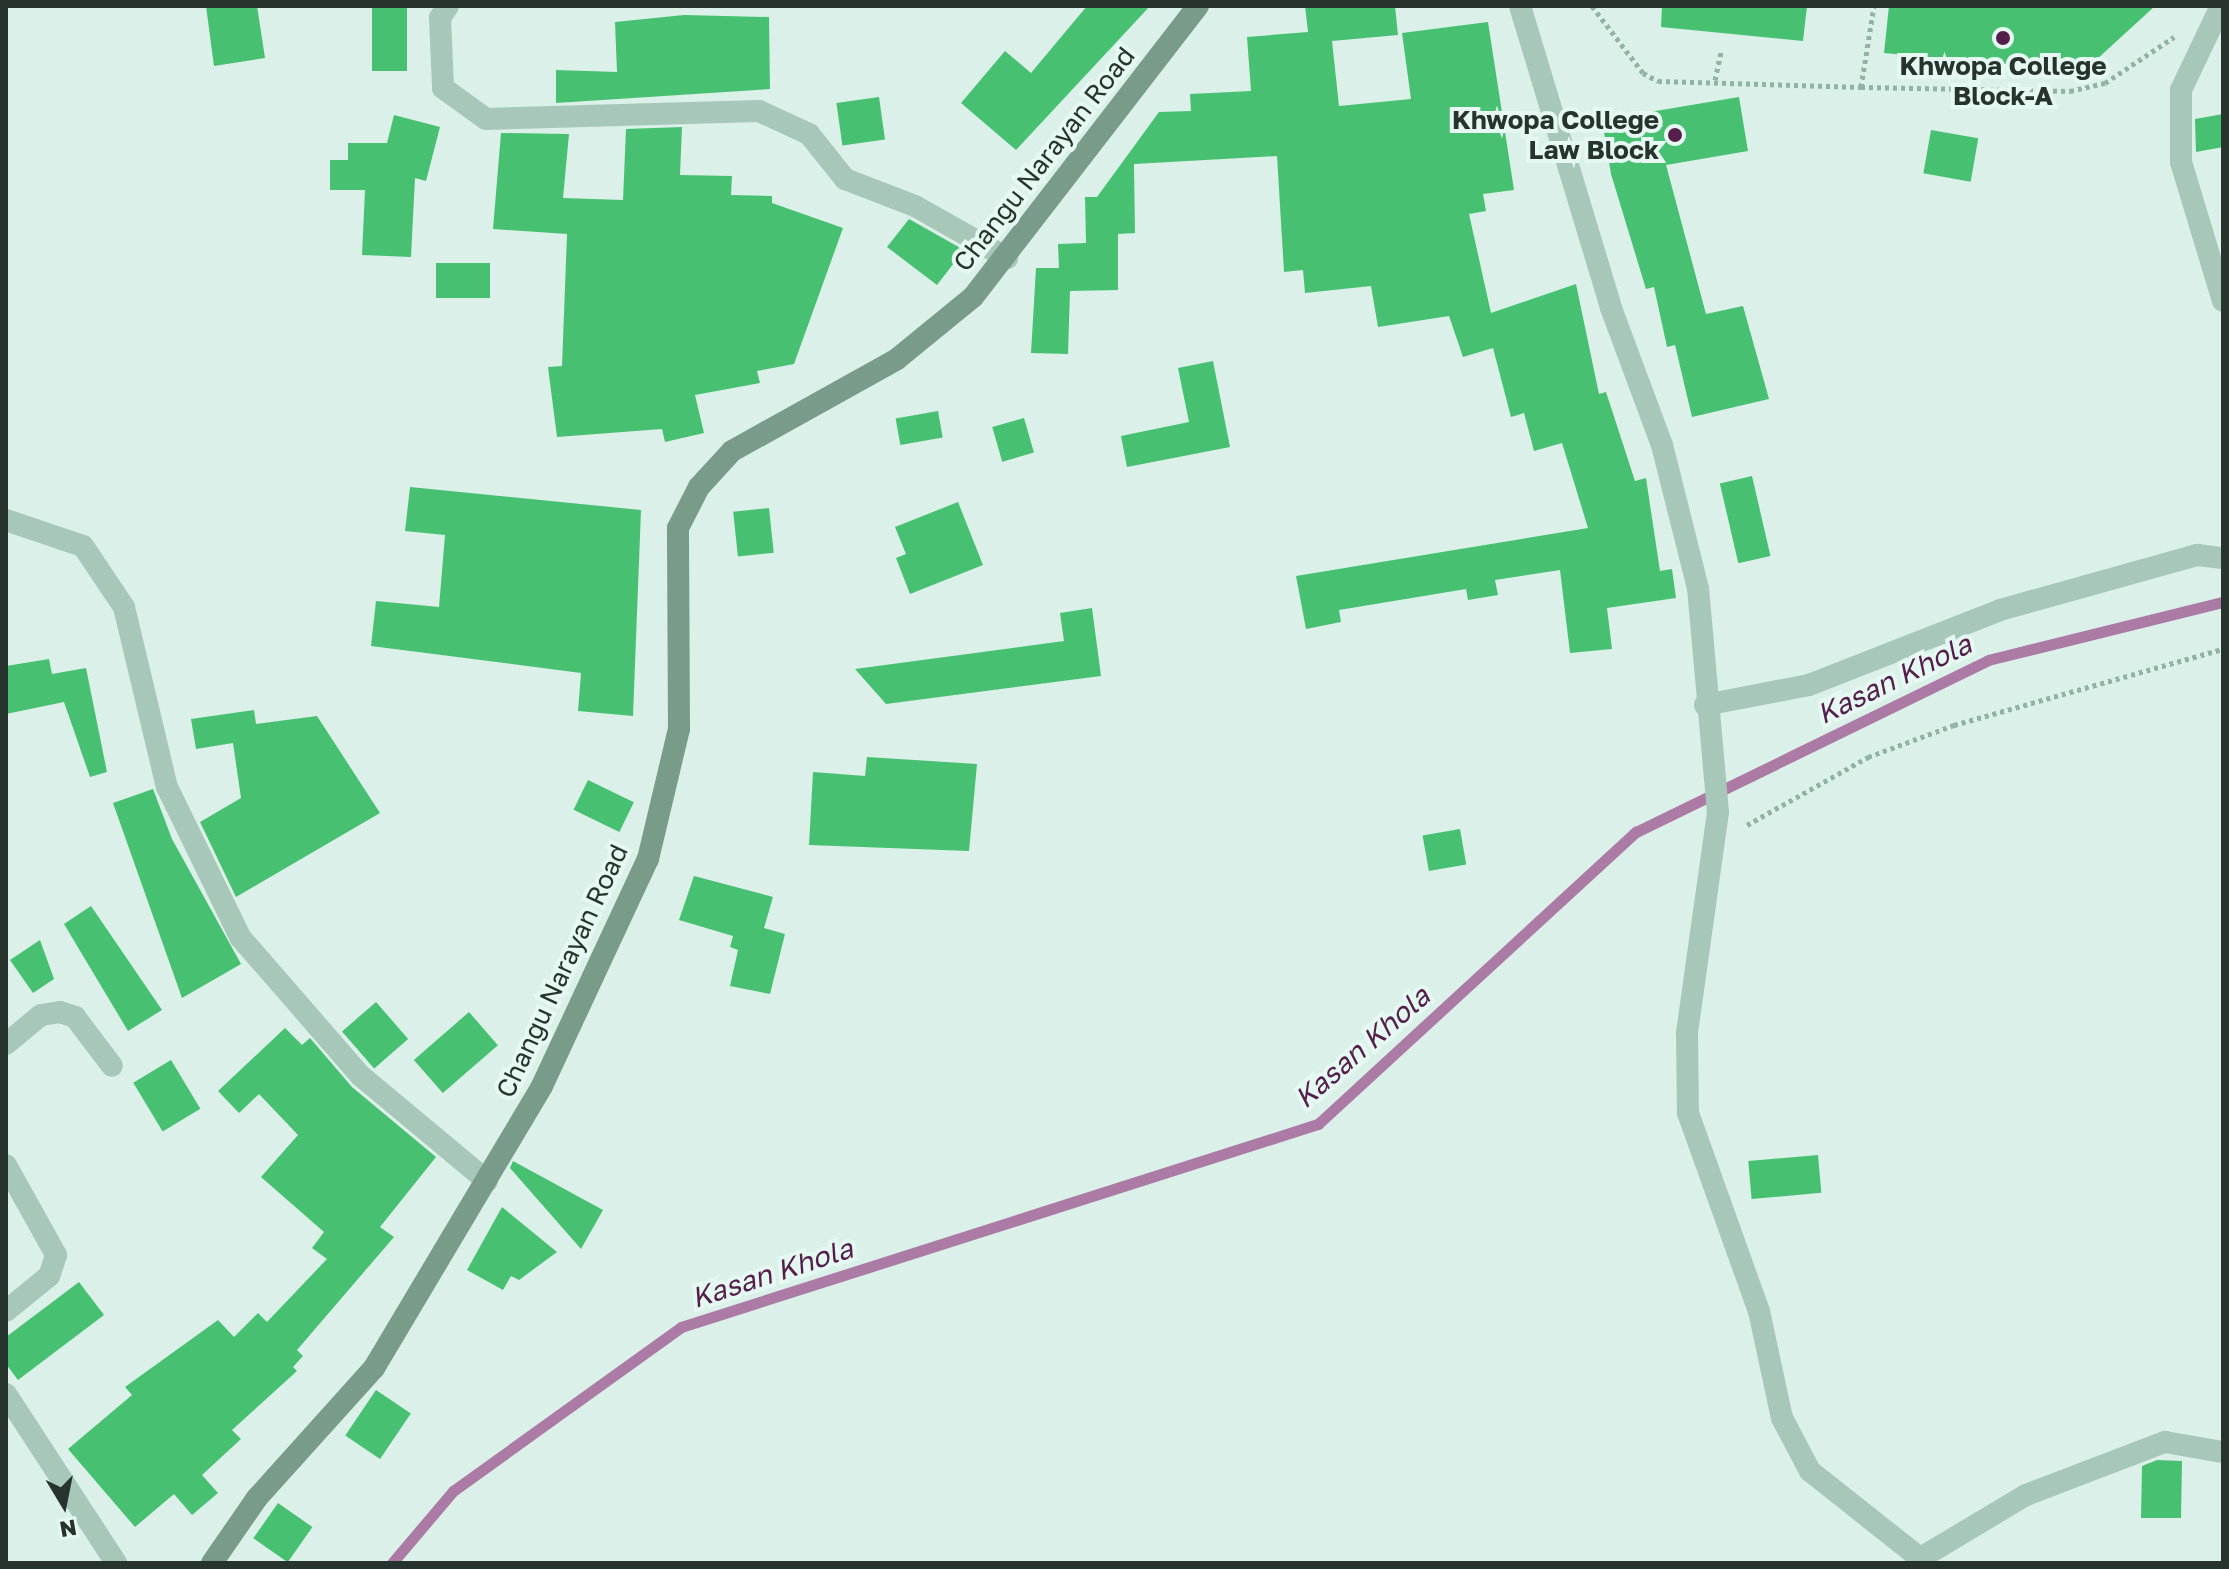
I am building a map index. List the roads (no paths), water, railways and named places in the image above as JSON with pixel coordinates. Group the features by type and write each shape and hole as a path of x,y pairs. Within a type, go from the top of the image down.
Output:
{"main road":[{"name":"Changu Narayan Road","path":"212,1563 257,1498 374,1368 542,1086 648,859 679,729 678,528 699,487 732,451 897,359 1007,258 1198,6"}],"street":[{"path":"448,6 440,18 443,88 486,119 759,111 809,134 845,179 915,206 1007,258"},
{"path":"1520,6 1611,308 1662,445 1698,588 1708,739 1718,812 1687,1033 1688,1113 1711,1191 1759,1311 1782,1418 1810,1471 1925,1560 2026,1495 2165,1442 2223,1452"},
{"path":"2221,6 2205,33 2181,90 2181,162 2223,301"},
{"path":"6,520 83,546 124,607 167,787 240,937 361,1076 487,1181"},
{"path":"1705,705 1809,685 2000,610 2197,555 2223,558"},
{"path":"6,1044 41,1015 60,1012 75,1017 112,1066"},
{"path":"6,1165 56,1255 49,1276 6,1311"},
{"path":"6,1394 116,1563"}],"waterway":[{"name":"Kasan Khola","path":"392,1563 453,1491 681,1327 1318,1124 1636,832 1988,660 2223,602"}],"place":[{"name":"Khwopa College Block-A","path":"2003,38"},
{"name":"Khwopa College Law Block","path":"1675,135"}]}
